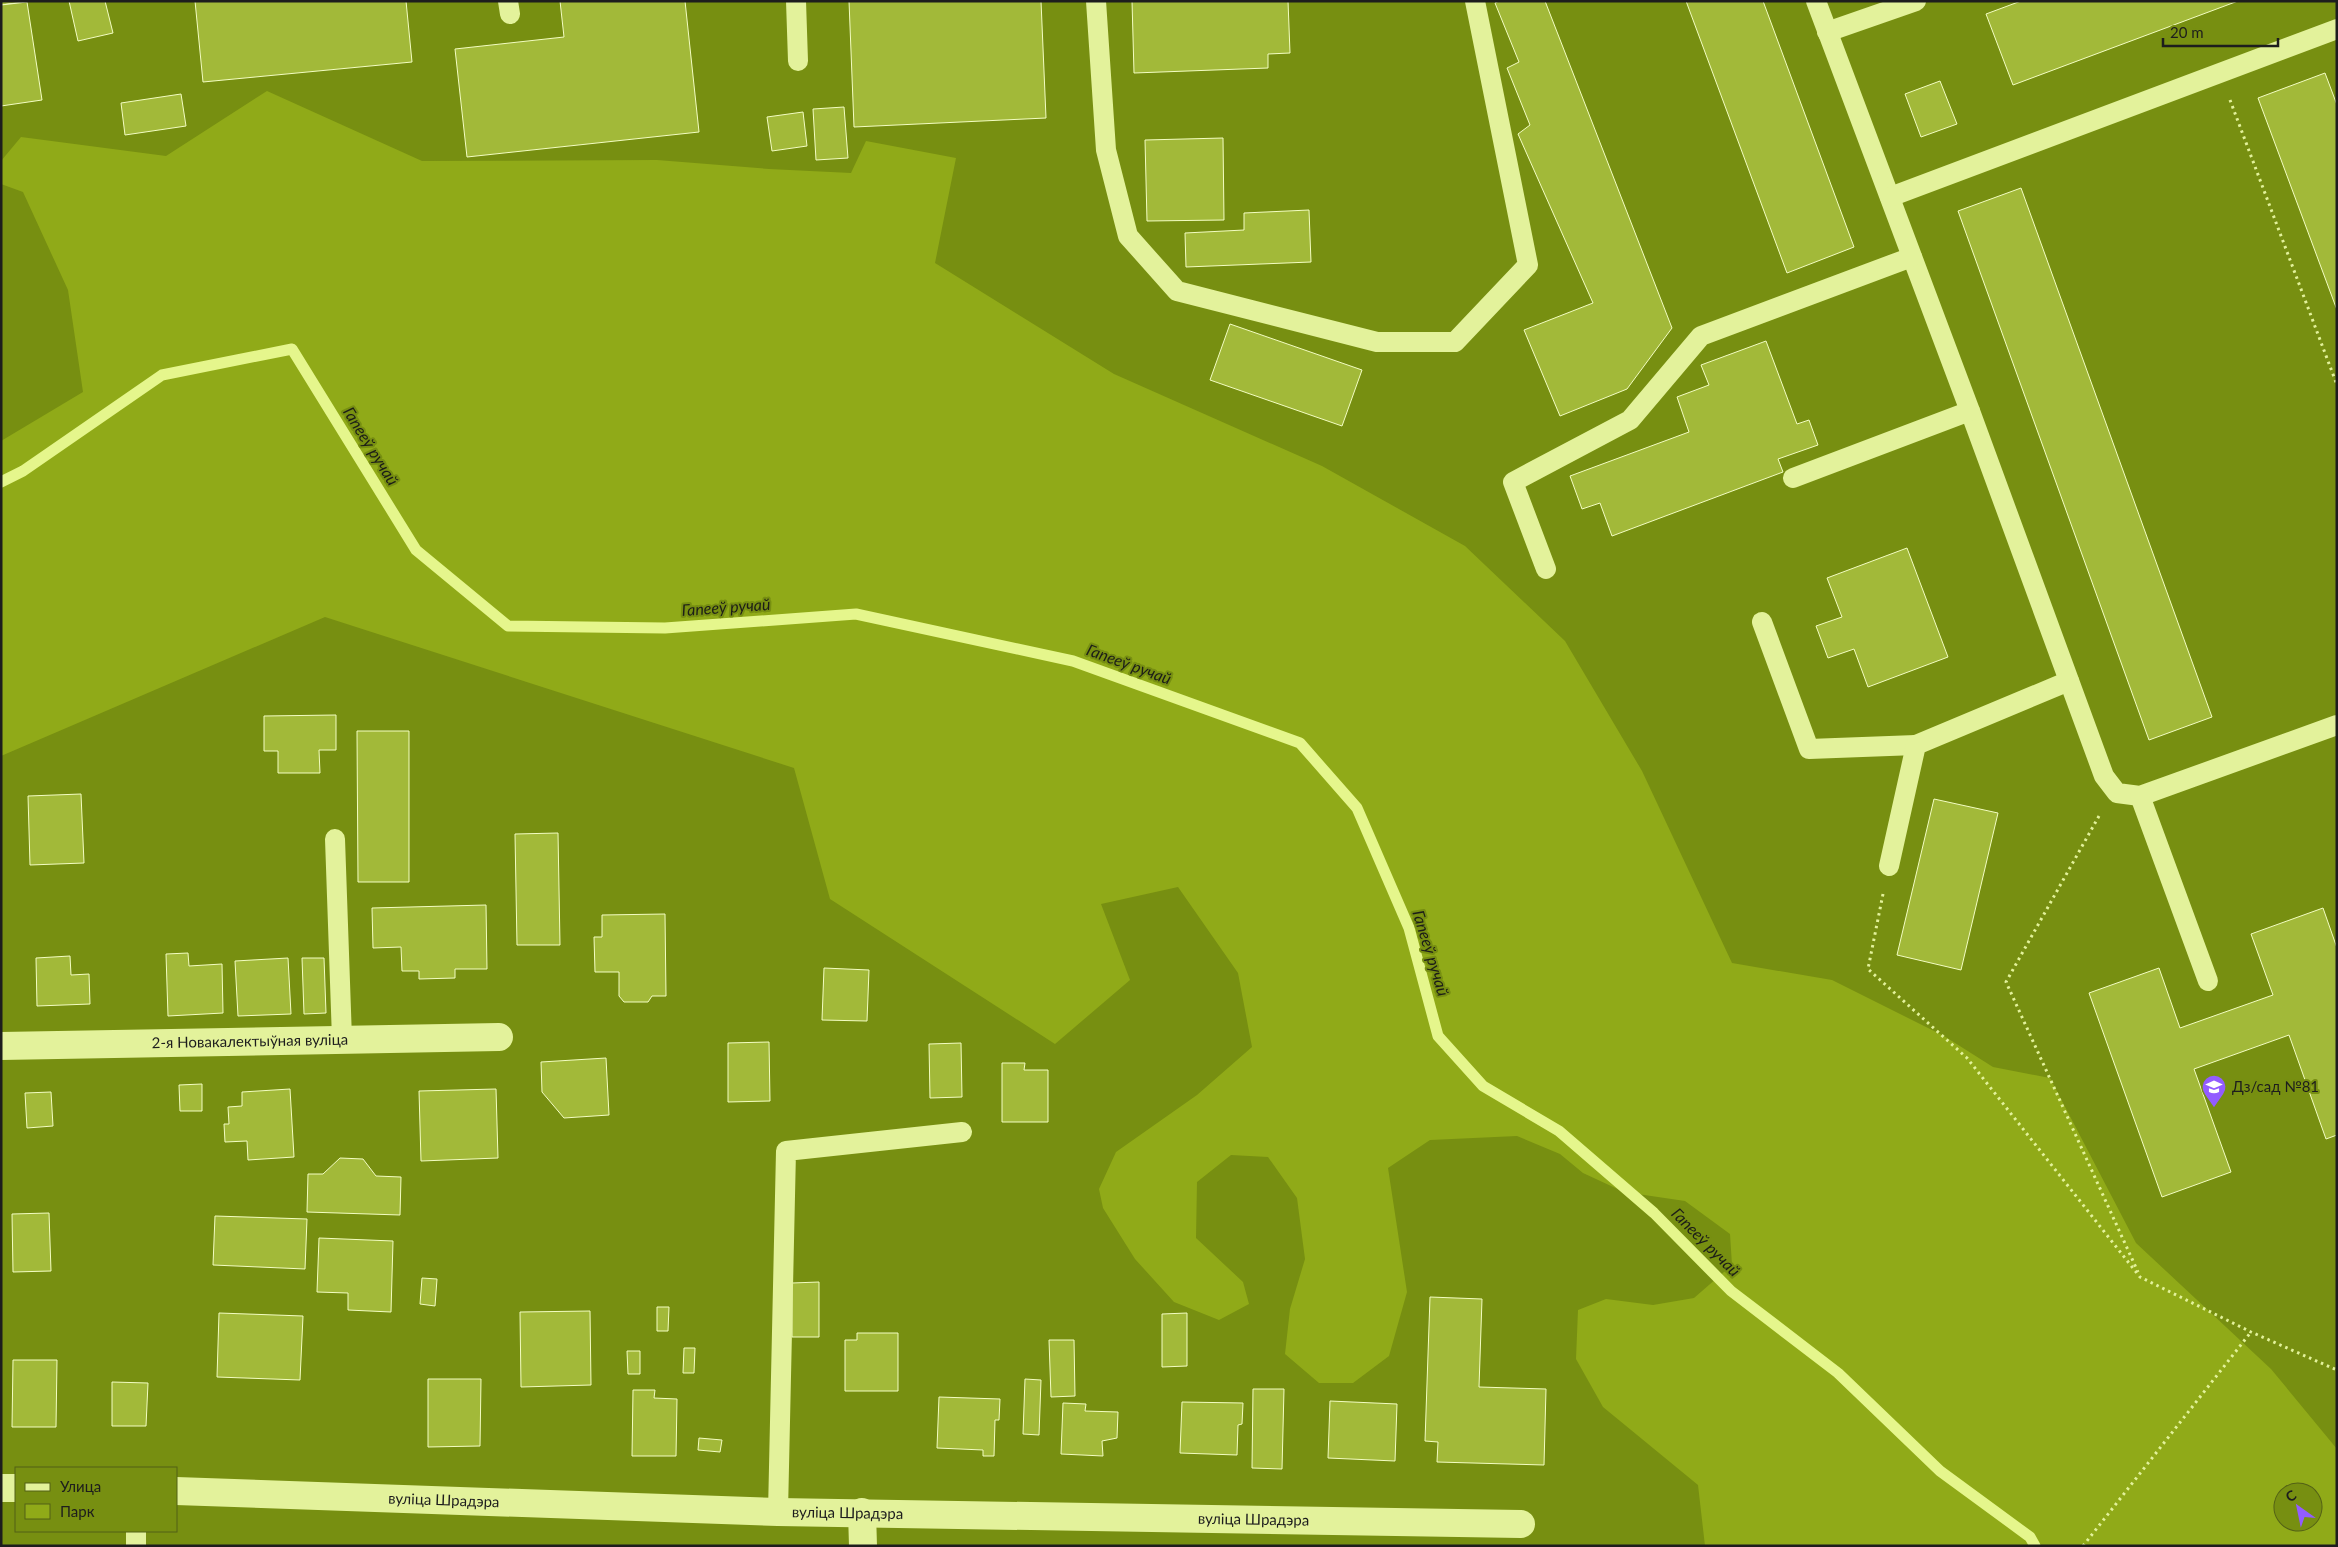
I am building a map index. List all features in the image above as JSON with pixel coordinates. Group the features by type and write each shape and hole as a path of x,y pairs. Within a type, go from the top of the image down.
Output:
{"street":[{"name":"2-я Новакалектыўная вуліца","path":"1,1046 499,1037"},
{"path":"1,1488 15,1488"},
{"name":"вуліца Шрадэра","path":"178,1491 778,1512 1521,1524"},
{"path":"862,1512 863,1546"}],"lane":[{"path":"796,1 798,61"},
{"path":"1096,1 1106,150 1128,236 1177,291 1377,342 1455,342 1528,265 1475,1"},
{"path":"1816,1 1970,411 2104,776 2117,793 2140,796 2337,726"},
{"path":"1827,32 1916,1"},
{"path":"1890,197 2337,29"},
{"path":"1546,569 1513,482 1630,420 1701,336 1912,257"},
{"path":"1793,478 1970,411"},
{"path":"1762,622 1809,750 1916,745 2069,681"},
{"path":"1889,866 1916,745"},
{"path":"2140,796 2208,981"},
{"path":"335,839 342,1039"},
{"path":"778,1512 786,1151 962,1132"},
{"path":"136,1532 136,1546"}],"path":[{"path":"2220,74 2337,385"},
{"path":"2114,789 2006,982 2140,1277"},
{"path":"1889,866 1868,969 1967,1058 2140,1277 2251,1332 2337,1370"},
{"path":"2083,1546 2251,1332"}],"green space":[{"path":"267,91 422,161 657,160 851,173 866,141 956,158 935,263 1114,374 1322,466 1465,546 1565,641 1642,771 1732,963 1832,980 1944,1036 1993,1067 2050,1078 2136,1243 2271,1369 2337,1449 2337,1546 1705,1546 1698,1485 1603,1407 1576,1359 1578,1310 1606,1299 1653,1305 1694,1298 1732,1265 1730,1234 1685,1201 1624,1192 1583,1173 1560,1154 1517,1136 1430,1140 1388,1168 1407,1292 1389,1356 1353,1383 1319,1383 1285,1354 1290,1309 1305,1259 1297,1198 1268,1157 1231,1155 1197,1182 1196,1238 1243,1282 1249,1304 1219,1320 1174,1302 1135,1259 1103,1208 1099,1189 1116,1152 1197,1095 1252,1047 1238,973 1178,887 1101,904 1130,980 1055,1044 830,899 794,768 325,617 1,756 1,441 83,392 68,290 23,192 1,184 1,161 21,137 166,156"}],"building":[{"path":"1,1 30,1 1,5"},
{"path":"69,1 105,1 113,33 78,41"},
{"path":"195,1 406,1 412,62 203,82"},
{"path":"560,1 685,1 699,132 467,157 455,49 564,37"},
{"path":"849,1 1041,1 1046,118 854,127"},
{"path":"1132,1 1288,1 1290,53 1268,54 1268,68 1134,73"},
{"path":"1499,1 1545,1 1672,328 1627,389 1560,416 1524,330 1593,303 1518,134 1530,125 1507,68 1519,62 1495,3"},
{"path":"1686,1 1763,1 1854,247 1787,273"},
{"path":"2021,1 2238,1 2013,85 1986,14"},
{"path":"27,2 42,100 1,106 1,5"},
{"path":"2325,73 2337,105 2337,310 2258,98"},
{"path":"1940,81 1957,124 1921,137 1905,94"},
{"path":"181,94 186,126 125,135 121,103"},
{"path":"844,107 848,158 816,160 813,109"},
{"path":"803,112 807,146 772,151 767,117"},
{"path":"1223,138 1224,220 1147,221 1145,140"},
{"path":"2021,188 2212,717 2149,740 1958,211"},
{"path":"1309,210 1311,262 1186,267 1185,233 1244,230 1244,213"},
{"path":"1230,324 1362,370 1342,426 1210,380"},
{"path":"1766,341 1797,424 1809,420 1818,445 1778,459 1783,472 1612,536 1600,503 1582,509 1570,476 1689,432 1677,397 1709,385 1701,365"},
{"path":"1907,548 1948,657 1868,687 1854,649 1828,658 1816,626 1842,617 1827,578"},
{"path":"336,715 336,750 319,750 320,773 278,773 278,751 264,751 264,716"},
{"path":"357,731 409,731 409,882 358,882"},
{"path":"81,794 84,863 30,865 28,796"},
{"path":"1934,799 1998,813 1961,970 1897,955"},
{"path":"558,833 560,945 517,945 515,834"},
{"path":"486,905 487,969 455,969 455,978 419,979 419,971 402,971 401,947 373,948 372,908"},
{"path":"2323,908 2337,948 2337,1135 2326,1139 2289,1035 2194,1069 2231,1172 2162,1197 2089,993 2159,968 2180,1028 2273,995 2251,934"},
{"path":"665,914 666,996 652,996 648,1002 624,1002 619,996 619,972 595,972 594,937 602,937 602,915"},
{"path":"188,953 189,966 222,964 223,1013 168,1016 166,954"},
{"path":"70,956 71,975 89,974 90,1004 37,1006 36,958"},
{"path":"288,958 291,1014 238,1016 235,961"},
{"path":"302,958 324,958 326,1013 304,1014"},
{"path":"824,968 869,970 867,1021 822,1020"},
{"path":"769,1042 770,1101 728,1102 728,1043"},
{"path":"961,1043 962,1097 930,1098 929,1044"},
{"path":"606,1058 609,1115 564,1118 542,1092 541,1062"},
{"path":"1002,1063 1025,1063 1024,1070 1048,1070 1048,1122 1002,1122"},
{"path":"202,1084 202,1111 180,1111 179,1085"},
{"path":"290,1089 294,1157 248,1160 247,1141 225,1142 224,1124 229,1124 228,1107 242,1106 242,1092"},
{"path":"496,1089 498,1158 421,1161 419,1091"},
{"path":"51,1092 53,1126 27,1128 25,1093"},
{"path":"340,1158 363,1159 376,1176 401,1177 400,1215 307,1212 308,1174 323,1174"},
{"path":"49,1213 51,1271 13,1272 12,1214"},
{"path":"215,1216 307,1219 305,1269 213,1265"},
{"path":"319,1238 393,1241 391,1312 348,1310 348,1293 317,1292"},
{"path":"422,1278 437,1279 435,1306 420,1304"},
{"path":"819,1282 819,1337 792,1337 792,1283"},
{"path":"1430,1297 1482,1299 1479,1387 1546,1389 1544,1465 1437,1462 1438,1442 1425,1441"},
{"path":"657,1307 669,1307 668,1331 657,1331"},
{"path":"590,1311 591,1385 521,1387 520,1312"},
{"path":"219,1313 303,1316 300,1380 217,1377"},
{"path":"1187,1313 1187,1366 1162,1367 1162,1314"},
{"path":"857,1333 898,1333 898,1391 845,1391 845,1340 857,1340"},
{"path":"1049,1340 1074,1340 1075,1396 1051,1397"},
{"path":"684,1348 695,1348 694,1373 683,1373"},
{"path":"627,1351 640,1351 640,1374 628,1374"},
{"path":"13,1360 57,1360 56,1427 12,1427"},
{"path":"428,1379 481,1379 480,1446 428,1447"},
{"path":"1025,1379 1041,1380 1039,1435 1023,1434"},
{"path":"112,1382 148,1383 146,1426 112,1426"},
{"path":"1253,1389 1284,1389 1282,1469 1252,1468"},
{"path":"633,1390 655,1390 654,1398 677,1399 676,1456 632,1456"},
{"path":"939,1397 1000,1399 999,1420 995,1420 994,1456 983,1456 983,1450 937,1448"},
{"path":"1330,1401 1397,1404 1395,1461 1328,1458"},
{"path":"1182,1402 1243,1403 1242,1424 1238,1425 1237,1455 1180,1453"},
{"path":"1063,1403 1086,1404 1085,1411 1118,1412 1117,1438 1102,1441 1103,1456 1061,1454"},
{"path":"699,1438 722,1440 720,1452 698,1450"}],"waterway":[{"name":"Гапееў ручай","path":"1,482 23,471 162,375 292,349 416,550 508,626 665,628 856,614 1073,661 1300,743 1357,808 1409,928 1438,1036 1483,1086 1559,1131 1654,1213 1731,1291 1838,1373 1940,1471 2030,1537 2035,1546"}],"place":[{"name":"Дз/сад №81","path":"2214,1108"}]}
